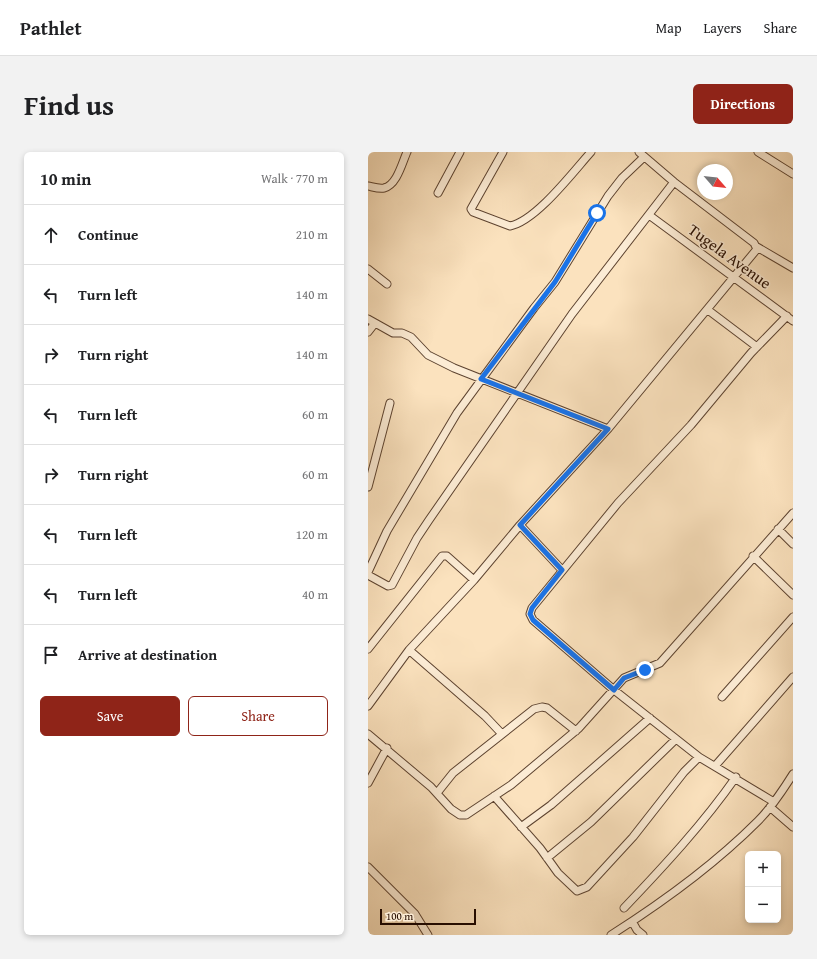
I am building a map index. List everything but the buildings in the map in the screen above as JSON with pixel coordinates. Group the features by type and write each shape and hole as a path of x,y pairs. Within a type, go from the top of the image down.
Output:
{"street":[{"path":"368,186 383,189 389,186 396,177 407,152"},
{"path":"438,194 460,152"},
{"path":"503,152 471,209 492,220 510,226 523,221 542,206 591,152"},
{"path":"758,152 792,171"},
{"path":"368,572 387,531 457,413 555,282 608,196 641,154 674,182 757,247 793,268"},
{"path":"368,575 388,586 392,585 417,538 572,314 674,182"},
{"name":"Tugela Avenue","path":"649,215 793,321"},
{"path":"368,706 409,650 474,580 520,525 608,429 756,252 757,247"},
{"path":"368,269 387,284"},
{"path":"708,310 757,347"},
{"path":"787,316 757,347 690,425 618,503 562,570 532,608 530,614 533,620 614,690 699,757 736,777 772,804 793,827"},
{"path":"368,332 371,321 393,333 402,333 411,337 432,357 481,379 608,429"},
{"path":"368,487 369,477 390,403"},
{"path":"368,734 387,748 460,815 466,815 494,796 576,731 624,678 652,667 664,658 753,556 793,513"},
{"path":"520,525 562,570"},
{"path":"778,529 793,544"},
{"path":"368,649 442,556 447,556 474,580"},
{"path":"753,556 793,595"},
{"path":"722,697 793,617"},
{"path":"409,650 485,716 502,734"},
{"path":"715,766 793,677"},
{"path":"437,793 453,773 534,709 542,707 547,708 576,731"},
{"path":"521,827 551,805 650,718"},
{"path":"546,858 591,822 676,739"},
{"path":"368,783 387,748"},
{"path":"494,796 558,873 577,891 587,887 633,837 684,772 699,757"},
{"path":"611,935 633,922 719,856 759,820 793,774"},
{"path":"624,908 690,836 722,797 736,777"},
{"path":"368,867 415,914 428,935"},
{"path":"633,922 637,930 643,935"}],"route":[{"path":"597,213 555,282 534,308 500,357 481,379 542,401 608,429 520,525 562,570 532,608 530,614 533,620 614,690 624,678 645,670"}]}
